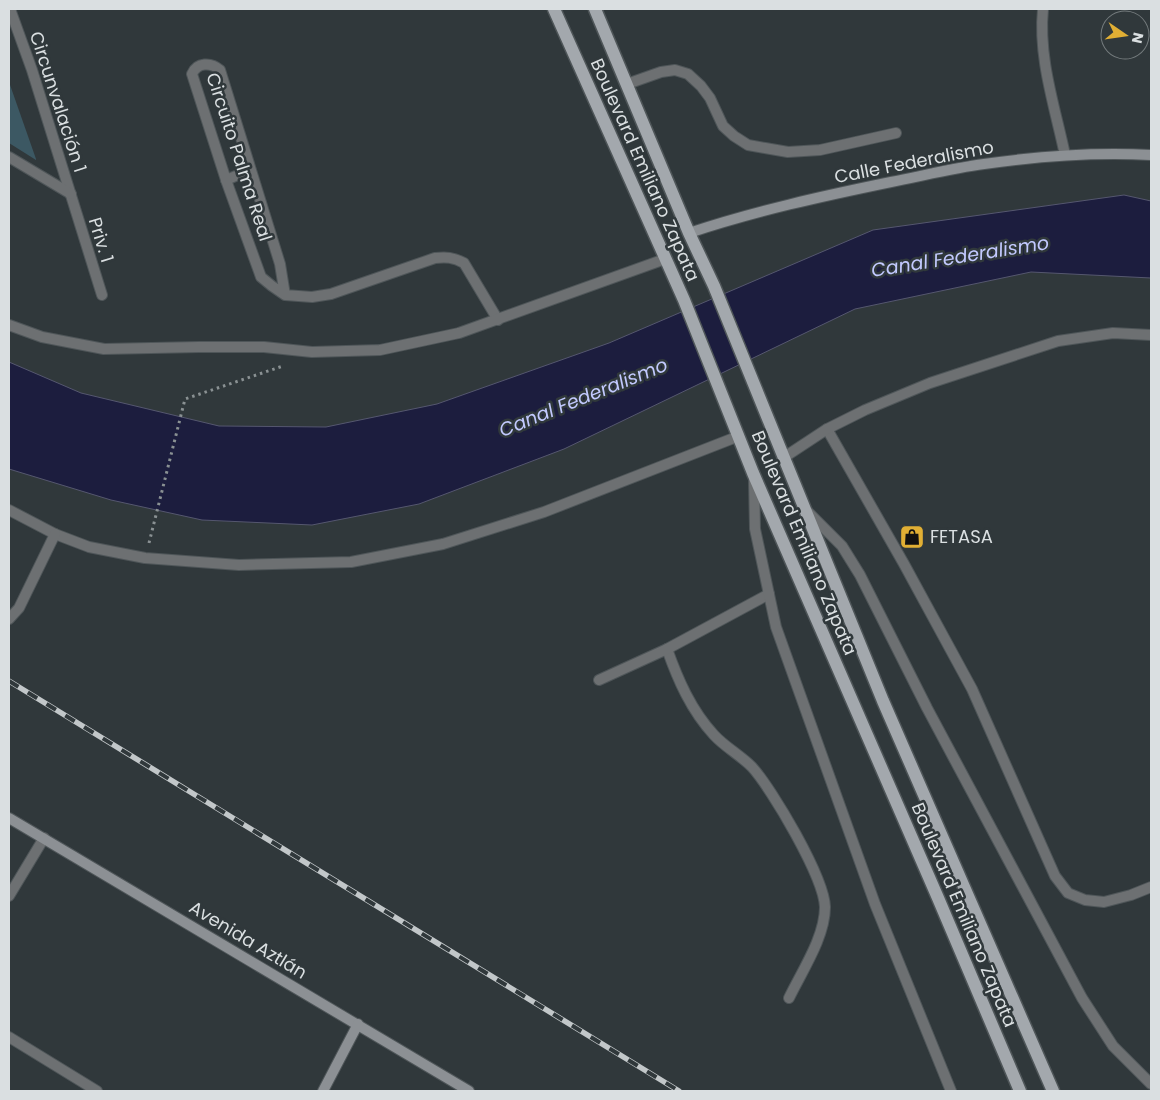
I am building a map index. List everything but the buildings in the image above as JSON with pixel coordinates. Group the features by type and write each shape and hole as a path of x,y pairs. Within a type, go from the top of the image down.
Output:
{"main road":[{"name":"Boulevard Emiliano Zapata","path":"554,9 684,300 753,473 1020,1091"},
{"name":"Boulevard Emiliano Zapata","path":"595,9 688,233 714,286 883,702 1053,1091"},
{"name":"Calle Federalismo","path":"688,233 732,219 851,190 983,164 1065,155 1151,155"},
{"name":"Avenida Aztlán","path":"9,818 469,1091"},
{"path":"322,1091 358,1024"}],"street":[{"name":"Circunvalación 1","path":"10,9 32,70 70,194"},
{"path":"1042,9 1042,41 1049,87 1065,155"},
{"name":"Circuito Palma Real","path":"200,65 215,66 220,70 280,264 285,295 261,277 226,180 192,74 194,69 200,65"},
{"path":"627,84 661,72 675,70 688,74 710,98 723,126 748,145 788,152 820,150 896,133"},
{"name":"Circunvalación 1","path":"9,157 70,194"},
{"path":"226,180 250,170"},
{"name":"Priv. 1","path":"70,194 102,295"},
{"path":"285,295 312,297 331,294 435,258 446,256 456,258 464,263 498,320"},
{"path":"9,325 42,337 104,349 255,347 312,352 380,350 459,333 665,259"},
{"path":"784,458 826,429 865,410 930,383 1058,341 1113,333 1151,335"},
{"path":"826,429 904,564 972,689 1055,876 1068,894 1086,900 1104,902 1131,895 1151,887"},
{"path":"9,510 54,534 89,547 145,558 239,565 350,562 443,544 544,512 739,436"},
{"path":"753,473 755,529 776,627 875,904 951,1091"},
{"path":"803,508 842,546 860,575 926,708 1082,998 1112,1046 1151,1084"},
{"path":"9,619 19,608 54,534"},
{"path":"599,680 667,649 768,594"},
{"path":"667,649 678,677 695,710 714,736 751,766 770,789 822,889 825,907 822,932 789,998"},
{"path":"9,896 44,838"},
{"path":"9,1038 97,1091"}],"path":[{"path":"152,536 186,399 294,362 298,351"}],"shaded area":[{"path":"9,82 36,159 36,160 9,143"}],"water":[{"name":"Canal Federalismo","path":"1124,195 1151,201 1151,278 1031,272 855,309 564,449 419,504 312,525 202,520 111,500 9,469 9,362 81,393 219,426 326,427 437,404 609,343 873,230"}],"railway":[{"path":"9,681 679,1091"}],"place":[{"name":"FETASA","path":"912,537"}]}
